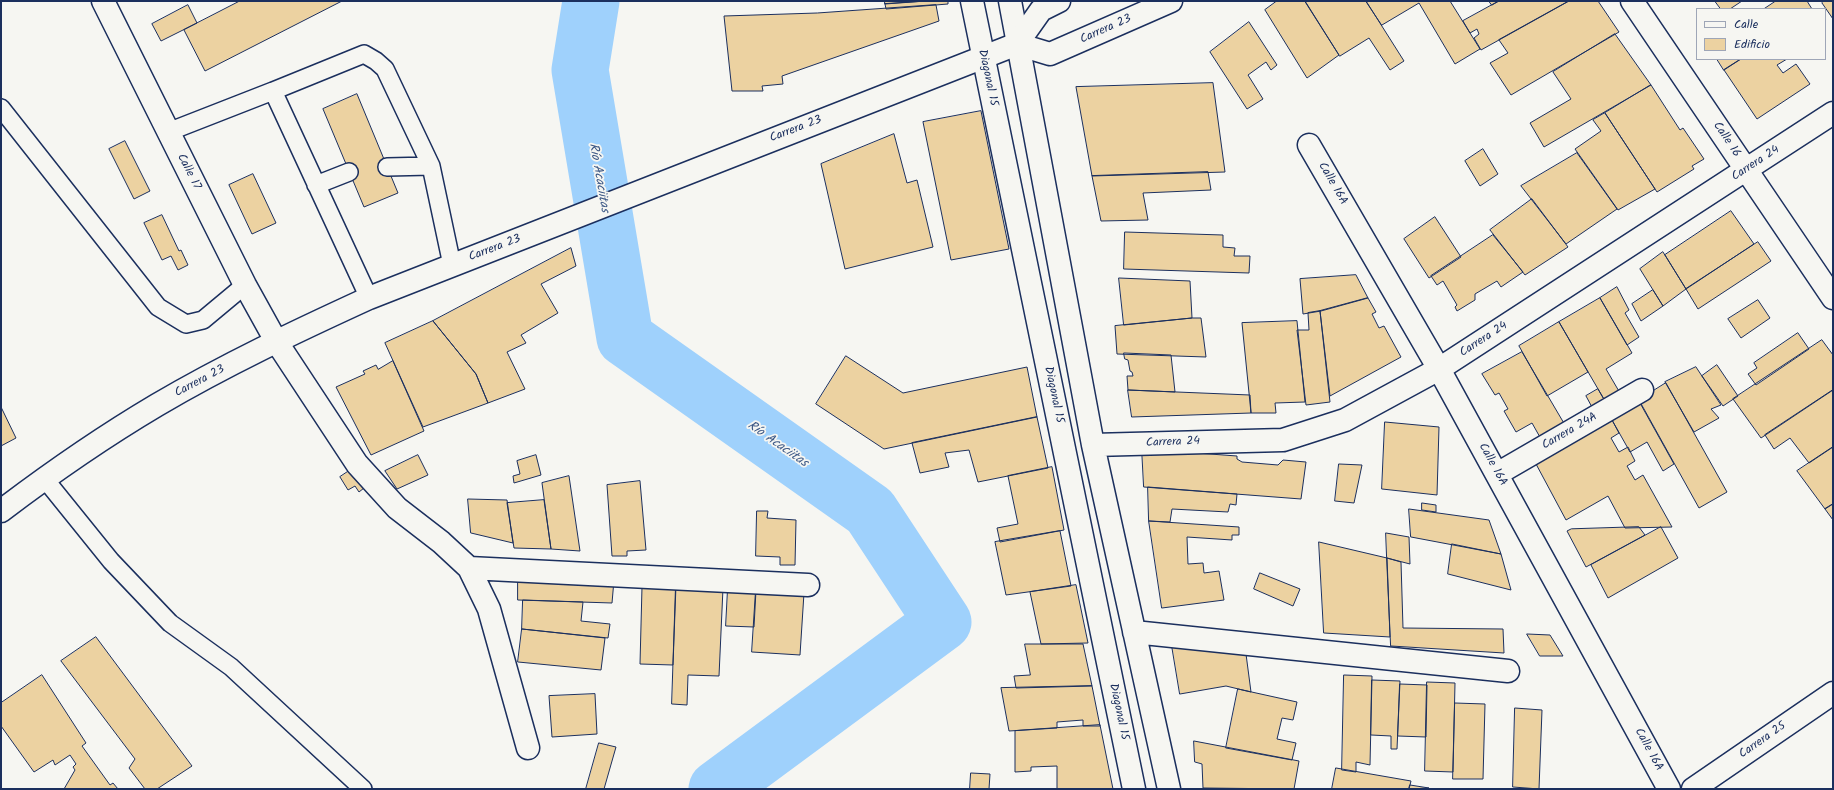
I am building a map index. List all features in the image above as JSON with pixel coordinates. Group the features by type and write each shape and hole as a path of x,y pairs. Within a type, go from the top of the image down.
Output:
{"street":[{"name":"Calle 17","path":"103,1 245,285 276,341 357,464 397,508 441,542 469,568"},
{"name":"Diagonal 15","path":"972,1 1134,789"},
{"path":"1010,1 1093,445 1169,789"},
{"path":"1017,44 1041,10 1059,1"},
{"name":"Carrera 23","path":"1,510 44,478 157,405 276,341 369,298 1017,44 1050,54 1172,1"},
{"name":"Calle 16","path":"1632,1 1833,298"},
{"name":"Carrera 24","path":"1093,445 1283,440 1345,420 1440,369 1833,113"},
{"name":"Calle 16A","path":"1309,145 1440,369 1669,789"},
{"name":"Carrera 24A","path":"1497,474 1642,390"},
{"path":"528,748 489,609 469,568 808,585"},
{"path":"1134,632 1508,671"},
{"name":"Carrera 25","path":"1693,789 1833,693"}],"lane":[{"path":"168,132 364,54 376,61 385,69 431,166 459,263"},
{"path":"273,91 369,298"},
{"path":"1,108 158,308 186,324 203,320 245,285"},
{"path":"387,168 431,166"},
{"path":"316,185 349,172"},
{"path":"44,478 111,561 170,623 231,667 363,789"}],"building":[{"path":"240,1 342,1 205,71 184,30"},
{"path":"885,1 926,1 885,4"},
{"path":"948,1 948,4 886,9 885,4"},
{"path":"1277,1 1305,1 1339,55 1307,78 1265,10"},
{"path":"1305,1 1366,1 1404,61 1390,70 1369,38 1340,56"},
{"path":"1366,1 1450,1 1480,49 1455,64 1419,3 1382,25"},
{"path":"1489,1 1499,1 1492,5"},
{"path":"1499,1 1569,1 1481,50 1474,38 1479,34 1477,29 1470,33 1463,21"},
{"path":"1569,1 1598,1 1619,32 1511,95 1490,63 1508,53 1499,40"},
{"path":"1715,1 1742,1 1732,8 1720,8"},
{"path":"1776,1 1807,1 1811,8 1766,8"},
{"path":"1824,1 1833,1 1833,19 1826,8 1822,3"},
{"path":"188,5 197,23 161,41 152,24"},
{"path":"936,5 939,21 782,76 783,84 762,86 763,91 732,91 724,16 817,13"},
{"path":"1249,22 1277,65 1271,70 1266,62 1248,75 1263,99 1247,109 1210,52"},
{"path":"1615,34 1651,85 1544,147 1530,123 1571,99 1553,72"},
{"path":"1718,60 1739,60 1724,70"},
{"path":"1739,60 1785,60 1777,65 1783,73 1796,64 1810,84 1757,119 1724,70"},
{"path":"1213,83 1225,172 1092,176 1076,87"},
{"path":"1651,85 1680,130 1683,128 1704,159 1692,166 1694,169 1657,192 1605,113"},
{"path":"357,94 398,193 364,207 323,109"},
{"path":"981,111 1009,249 951,260 923,122"},
{"path":"1605,113 1655,189 1618,210 1575,149 1601,131 1593,120"},
{"path":"894,134 907,183 917,180 933,247 845,269 821,164"},
{"path":"125,141 150,191 134,199 109,149"},
{"path":"1483,149 1498,174 1480,186 1465,161"},
{"path":"1577,153 1617,209 1566,244 1521,186"},
{"path":"1208,172 1211,190 1143,193 1148,220 1101,221 1092,176"},
{"path":"253,174 276,223 252,234 229,185"},
{"path":"1532,199 1568,247 1525,275 1490,230"},
{"path":"1731,211 1754,244 1686,289 1665,255"},
{"path":"162,215 179,251 181,250 188,265 178,270 171,256 162,260 144,223"},
{"path":"1435,217 1461,257 1429,278 1404,239"},
{"path":"1125,232 1223,235 1223,247 1235,248 1234,256 1250,256 1249,273 1124,269"},
{"path":"1493,235 1523,272 1501,287 1497,281 1475,294 1475,300 1457,311 1455,307 1457,305 1443,281 1437,285 1431,276"},
{"path":"1758,242 1771,261 1698,309 1686,289"},
{"path":"571,248 576,266 541,284 558,313 521,335 526,343 507,352 525,389 488,403 476,374 433,321"},
{"path":"1663,252 1686,289 1663,306 1640,269"},
{"path":"1356,275 1368,298 1321,311 1303,314 1300,279"},
{"path":"1119,278 1190,281 1192,318 1124,325"},
{"path":"1617,287 1629,310 1625,313 1639,337 1627,345 1600,298"},
{"path":"1653,290 1663,306 1641,321 1632,304"},
{"path":"1368,298 1376,312 1372,314 1379,328 1384,326 1401,357 1330,396 1320,311"},
{"path":"1600,298 1632,353 1606,369 1620,393 1605,401 1559,322"},
{"path":"1758,300 1770,318 1741,338 1728,319"},
{"path":"1320,311 1330,402 1306,405 1297,330 1309,330 1308,313"},
{"path":"1201,318 1206,357 1117,354 1115,326"},
{"path":"433,321 476,374 488,403 423,427 385,343"},
{"path":"1297,321 1305,402 1275,403 1276,413 1251,413 1242,323"},
{"path":"1559,322 1588,372 1547,396 1519,346"},
{"path":"1798,333 1809,349 1756,385 1748,374 1757,368 1754,363"},
{"path":"1822,340 1833,355 1833,390 1761,438 1733,399"},
{"path":"1522,352 1565,425 1541,439 1532,423 1516,432 1504,411 1508,409 1499,393 1495,395 1482,374"},
{"path":"1124,353 1171,355 1175,392 1128,390 1127,376 1133,376 1132,372 1130,371 1128,360 1125,359"},
{"path":"846,356 903,393 1027,367 1037,417 884,449 816,404"},
{"path":"393,361 424,431 371,455 336,387 365,374 363,371 376,365 378,369"},
{"path":"1717,365 1738,396 1723,406 1702,376"},
{"path":"1696,367 1721,405 1711,409 1719,418 1694,432 1665,382"},
{"path":"1666,383 1727,492 1699,508 1639,400"},
{"path":"1598,389 1605,401 1593,409 1586,396"},
{"path":"1128,390 1250,395 1251,413 1132,417"},
{"path":"1833,390 1833,447 1809,463 1790,438 1774,449 1765,435"},
{"path":"1640,403 1674,464 1663,471 1647,442 1630,452 1612,420"},
{"path":"1,407 16,438 1,446"},
{"path":"1037,417 1048,468 978,482 969,450 945,453 949,467 920,473 912,443"},
{"path":"1612,420 1619,433 1611,438 1619,452 1628,447 1635,461 1627,466 1635,480 1643,475 1672,527 1625,528 1608,496 1566,520 1536,464"},
{"path":"1385,422 1439,427 1437,495 1382,489"},
{"path":"1833,447 1833,504 1825,509 1797,471"},
{"path":"1142,449 1237,456 1237,459 1242,462 1278,465 1283,460 1306,462 1301,499 1144,487"},
{"path":"418,455 428,475 397,489 385,471"},
{"path":"536,455 541,475 514,483 513,476 520,474 517,461"},
{"path":"1339,464 1362,465 1354,503 1335,501"},
{"path":"1052,467 1064,530 1000,542 997,528 1018,524 1008,476"},
{"path":"352,469 364,488 359,492 355,486 348,490 340,477"},
{"path":"569,476 580,551 551,549 542,483"},
{"path":"640,481 646,550 627,551 627,556 612,556 607,485"},
{"path":"1148,487 1237,494 1236,505 1230,504 1228,512 1172,509 1170,522 1149,521"},
{"path":"468,499 507,500 513,543 471,533"},
{"path":"544,500 551,549 514,548 507,503"},
{"path":"1422,503 1436,505 1436,512 1422,510"},
{"path":"1833,504 1833,520 1825,509"},
{"path":"1409,509 1489,520 1501,554 1411,537"},
{"path":"757,511 768,511 767,518 796,520 795,565 780,565 780,557 756,556"},
{"path":"1149,521 1239,527 1239,535 1232,535 1232,540 1187,537 1188,564 1203,563 1204,573 1219,571 1224,600 1162,608"},
{"path":"1639,527 1645,535 1586,567 1567,531 1571,529"},
{"path":"1661,527 1678,558 1608,598 1591,565"},
{"path":"1060,531 1071,586 1006,595 995,542"},
{"path":"1386,533 1409,537 1410,564 1387,558"},
{"path":"1319,542 1387,558 1390,637 1324,633"},
{"path":"1452,544 1501,554 1511,590 1448,574"},
{"path":"1387,558 1401,562 1403,628 1503,629 1504,653 1391,646"},
{"path":"1260,573 1300,589 1293,606 1254,589"},
{"path":"518,578 614,580 612,603 518,600"},
{"path":"676,585 723,588 719,676 688,675 687,705 672,704"},
{"path":"676,585 673,665 640,664 642,587"},
{"path":"1076,585 1088,643 1041,644 1030,592"},
{"path":"728,588 756,590 754,627 726,626"},
{"path":"756,590 804,593 800,655 752,652"},
{"path":"523,600 583,602 581,621 610,624 608,638 522,629"},
{"path":"522,629 605,638 601,670 518,662"},
{"path":"1527,634 1550,635 1563,656 1540,656"},
{"path":"96,637 192,766 157,789 145,789 129,768 135,759 61,661"},
{"path":"1025,644 1083,644 1092,686 1016,688 1014,676 1030,675"},
{"path":"1172,646 1246,654 1251,692 1226,686 1180,694"},
{"path":"42,675 86,743 82,746 110,785 113,783 118,789 64,789 75,770 73,767 76,764 70,755 55,765 53,760 34,772 1,726 1,703"},
{"path":"1344,675 1372,676 1370,765 1356,762 1356,772 1342,770"},
{"path":"1372,680 1400,681 1397,749 1391,749 1391,736 1371,735"},
{"path":"1427,682 1455,683 1453,772 1425,771"},
{"path":"1400,684 1427,685 1426,737 1398,736"},
{"path":"1092,686 1100,726 1083,726 1083,720 1057,722 1057,728 1009,731 1001,688"},
{"path":"1238,689 1297,702 1293,720 1282,718 1277,739 1296,743 1292,760 1226,748"},
{"path":"595,694 597,734 552,737 549,696"},
{"path":"1455,703 1485,704 1483,779 1453,779"},
{"path":"1515,708 1542,710 1539,789 1513,787"},
{"path":"1100,725 1113,789 1057,789 1057,766 1031,767 1031,771 1015,772 1015,731"},
{"path":"1194,741 1299,761 1294,789 1203,788 1202,764 1195,762"},
{"path":"599,743 616,747 604,789 586,789"},
{"path":"1336,768 1411,781 1409,789 1332,789"},
{"path":"971,773 990,774 989,789 970,789"},
{"path":"1410,785 1429,788 1409,789"}],"waterway":[{"name":"Río Acaciitas","path":"591,1 580,70 625,338 870,511 943,622 717,789"}]}
